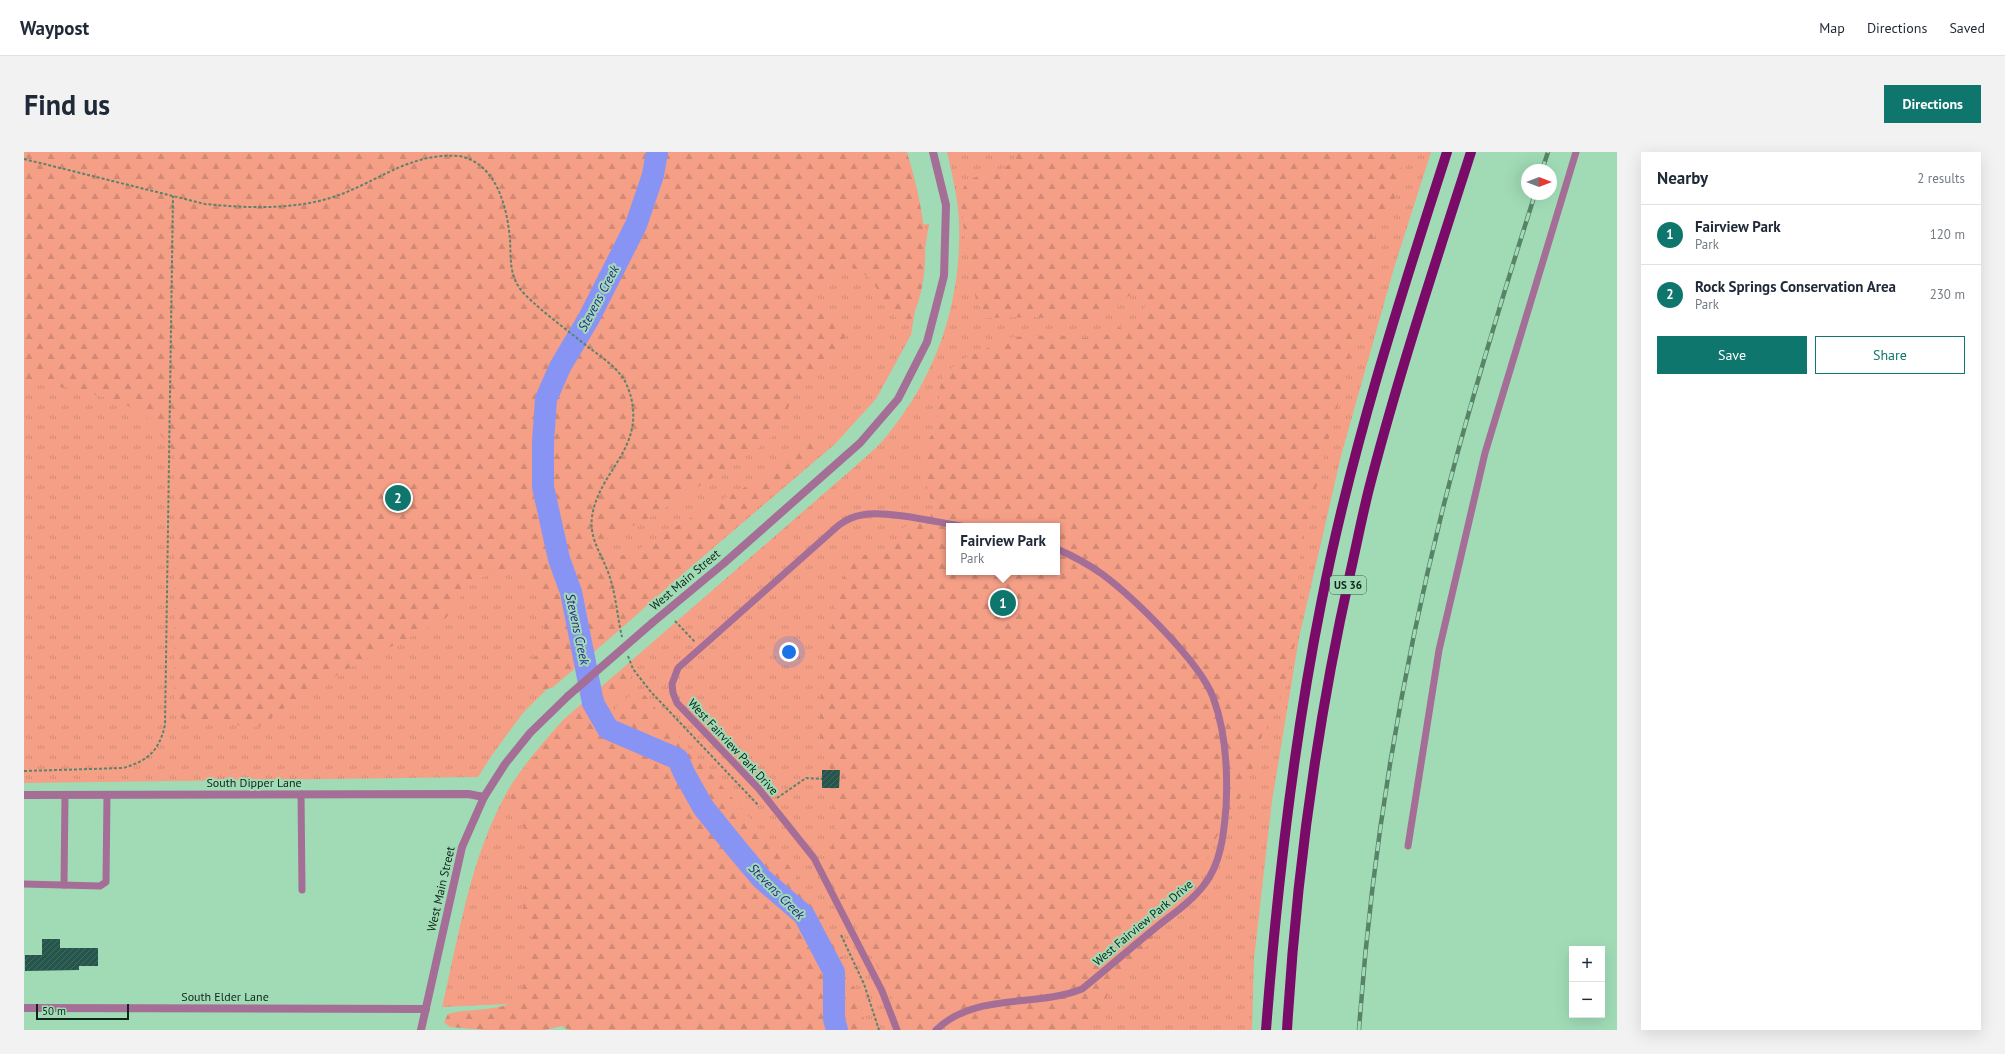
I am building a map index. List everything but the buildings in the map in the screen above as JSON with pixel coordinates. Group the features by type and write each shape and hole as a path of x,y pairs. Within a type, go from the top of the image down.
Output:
{"main road":[{"name":"US 36","path":"1266,1030 1274,933 1292,779 1307,678 1321,602 1362,428 1388,338 1447,152"},
{"name":"US 36","path":"1287,1030 1295,932 1321,720 1342,612 1370,482 1407,354 1471,152"}],"street":[{"name":"West Main Street","path":"421,1030 462,847 484,797 505,764 530,733 568,696 723,564 860,443 898,398 927,342 944,276 946,206 934,152"},
{"name":"South Dipper Lane","path":"24,795 468,794 484,797"},
{"name":"South Elder Lane","path":"24,1008 426,1009"}],"lane":[{"path":"1408,846 1439,650 1485,453 1576,152"},
{"name":"West Fairview Park Drive","path":"897,1030 882,991 817,862 771,803 677,703 673,694 672,684 674,675 678,668 839,525 850,518 862,514 877,514 946,524"},
{"name":"West Fairview Park Drive","path":"936,1030 958,1014 974,1008 992,1004 1049,998 1082,989 1185,904 1204,885 1214,870 1222,844 1227,790 1226,762 1224,741 1212,695 1200,675 1177,645 1124,591 1101,573 1077,558 1060,550"},
{"path":"301,794 302,890"},
{"path":"64,885 65,795"},
{"path":"24,884 100,886 106,882 107,795"}],"path":[{"path":"24,159 205,204 232,207 312,203 345,193 384,171 410,160 446,155 460,156 474,162 496,183 510,235 512,272 516,282 528,297 553,320 601,356 622,375 631,396 634,416 631,434 624,454 597,499 592,516 592,532 597,549 608,572 623,642"},
{"path":"24,771 123,768 134,765 150,755 157,748 162,737 164,725 172,196"},
{"path":"675,621 701,647"},
{"path":"628,655 633,669 651,692 760,808"},
{"path":"771,803 806,778 822,779"},
{"path":"841,934 864,984 879,1030"}],"green space":[{"path":"24,152 883,227 929,224 911,335 876,399 835,444 651,601 570,666 523,713 492,755 478,777 24,783"},
{"path":"24,152 907,152 918,194 925,237 923,281 918,302 910,322 903,323 896,318 869,277 849,266 832,270 817,283 815,302 838,321 845,334 843,347 830,360 804,379 793,396 778,432 758,448 653,516 602,541 607,552 619,556 634,552 712,505 762,478 810,438 818,449 817,455 552,688 540,690 534,688 527,677 528,665 538,653 545,625 541,604 531,580 521,571 496,572 471,582 446,618 358,663 293,701 260,726 247,728 229,722 188,721 178,716 174,703 175,454 150,420 122,402 73,389 24,381"},
{"path":"947,152 1431,152 1394,268 1341,456 1299,638 1272,801 1254,959 1252,1030 577,1030 577,1001 442,1007 467,897 484,843 494,817 507,792 526,764 563,720 875,449 906,410 921,386 933,360 944,334 951,307 959,250 959,221 956,195"},
{"path":"1017,152 1404,152 1400,181 1394,199 1376,231 1373,242 1380,273 1380,286 1368,322 1351,355 1303,537 1298,572 1301,610 1299,628 1280,701 1262,736 1257,758 1242,795 1215,840 1197,883 1114,986 1084,1030 902,1030 890,989 829,879 828,860 833,841 836,818 831,797 833,791 841,789 841,770 830,769 824,759 819,731 821,696 837,594 850,563 864,555 892,548 899,533 906,526 930,517 933,508 924,477 926,443 935,430 939,411 939,391 943,376 959,361 1012,337 1056,335 1086,338 1104,336 1142,315 1145,306 1144,297 1138,293 1126,297 1102,318 1086,325 1037,317 986,318 976,300 964,232 960,195 967,181 980,175 994,173 1012,163"},
{"path":"626,669 632,674 629,682 605,701 611,711 629,696 639,694 645,695 682,741 747,814 785,860 808,892 826,923 852,984 867,1030 568,1030 562,1026 546,1030 485,1030 450,1027 444,1022 448,1014 504,1006 518,998 520,995 527,972 532,942 532,936 524,909 523,898 531,864 532,851 529,837 514,809 511,795 512,787 544,745 573,714"}],"waterway":[{"name":"Stevens Creek","path":"657,152 653,175 636,225 589,318 560,367 546,399 543,443 543,487 559,559 571,592 593,703 608,729 678,759 703,807 736,848 762,879 804,915 834,972 834,1019 837,1030"}],"railway":[{"path":"1544,164 1548,152"},
{"path":"1359,1030 1371,899 1380,833 1401,701 1414,636 1443,508 1464,429 1533,200"}],"place":[{"name":"Rock Springs Conservation Area","path":"398,498"},
{"name":"Fairview Park","path":"1003,603"}]}
